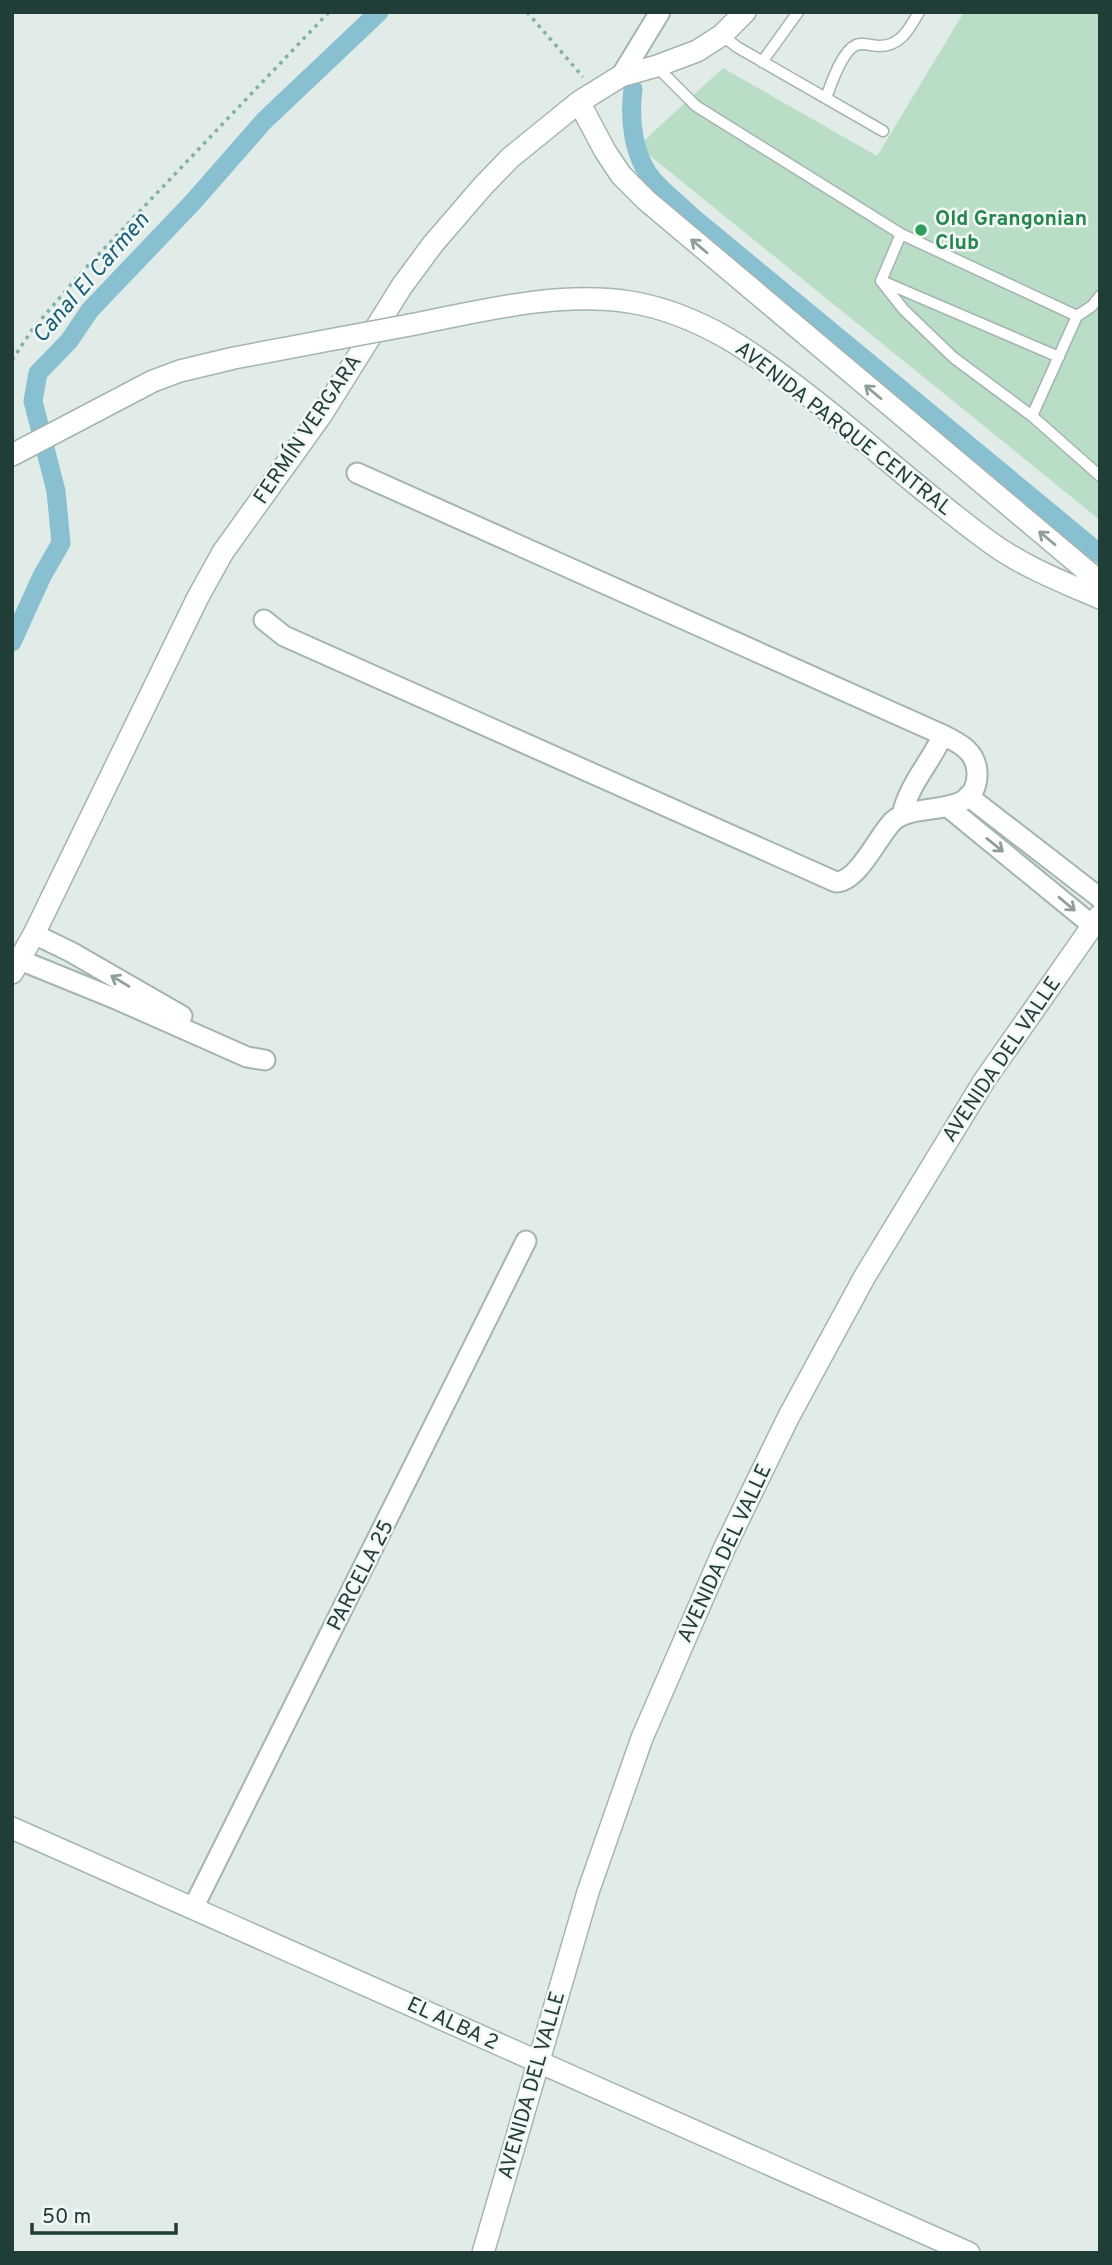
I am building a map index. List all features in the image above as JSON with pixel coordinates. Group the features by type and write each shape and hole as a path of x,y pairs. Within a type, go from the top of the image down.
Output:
{"street":[{"path":"621,76 660,12"},
{"name":"FERMÍN VERGARA","path":"16,967 198,597 223,552 322,414 402,286 433,244 474,195 510,158 587,96 621,76 697,51 722,35 745,12"},
{"path":"587,96 615,167 646,200 1100,582"},
{"name":"AVENIDA PARQUE CENTRAL","path":"17,452 153,381 180,370 508,306 568,299 629,302 669,312 722,334 774,369 993,544 1043,573 1100,597"},
{"path":"357,473 943,735 968,750 976,764 977,779 962,802 902,815"},
{"path":"264,620 278,633 297,642 836,882 842,882 851,876 886,830 902,815 911,788 943,735"},
{"path":"968,796 1100,898"},
{"path":"948,807 1096,920"},
{"name":"AVENIDA DEL VALLE","path":"483,2253 588,1892 642,1738 695,1611 755,1483 829,1339 945,1142 1011,1040 1096,920"},
{"path":"16,967 116,999 247,1057 265,1060 249,1044 174,1012 34,934"},
{"name":"PARCELA 25","path":"193,1908 526,1241"},
{"name":"EL ALBA 2","path":"12,1828 970,2253"}],"lane":[{"path":"762,62 798,12"},
{"path":"826,98 841,64 853,47 863,44 879,46 898,41 908,32 919,12"},
{"path":"722,35 762,62 883,131"},
{"path":"657,66 696,106 901,234 1077,316"},
{"path":"881,281 901,234"},
{"path":"881,281 1059,357"},
{"path":"881,281 904,310 954,358 1032,416 1100,475"},
{"path":"1032,416 1077,316 1092,306 1100,296"}],"path":[{"path":"12,360 32,330 79,275 328,12"},
{"path":"527,12 587,96"}],"green space":[{"name":"Old Grangonian Club","path":"964,12 1100,12 1100,520 638,146 723,68 877,156"}],"waterway":[{"name":"Canal El Carmen","path":"12,642 42,576 61,543 56,491 33,401 38,373 69,341 90,310 193,202 264,121 379,12"},
{"path":"633,89 632,125 637,149 646,171 662,189 1100,554"}],"place":[{"name":"Old Grangonian Club","path":"921,230"}]}
